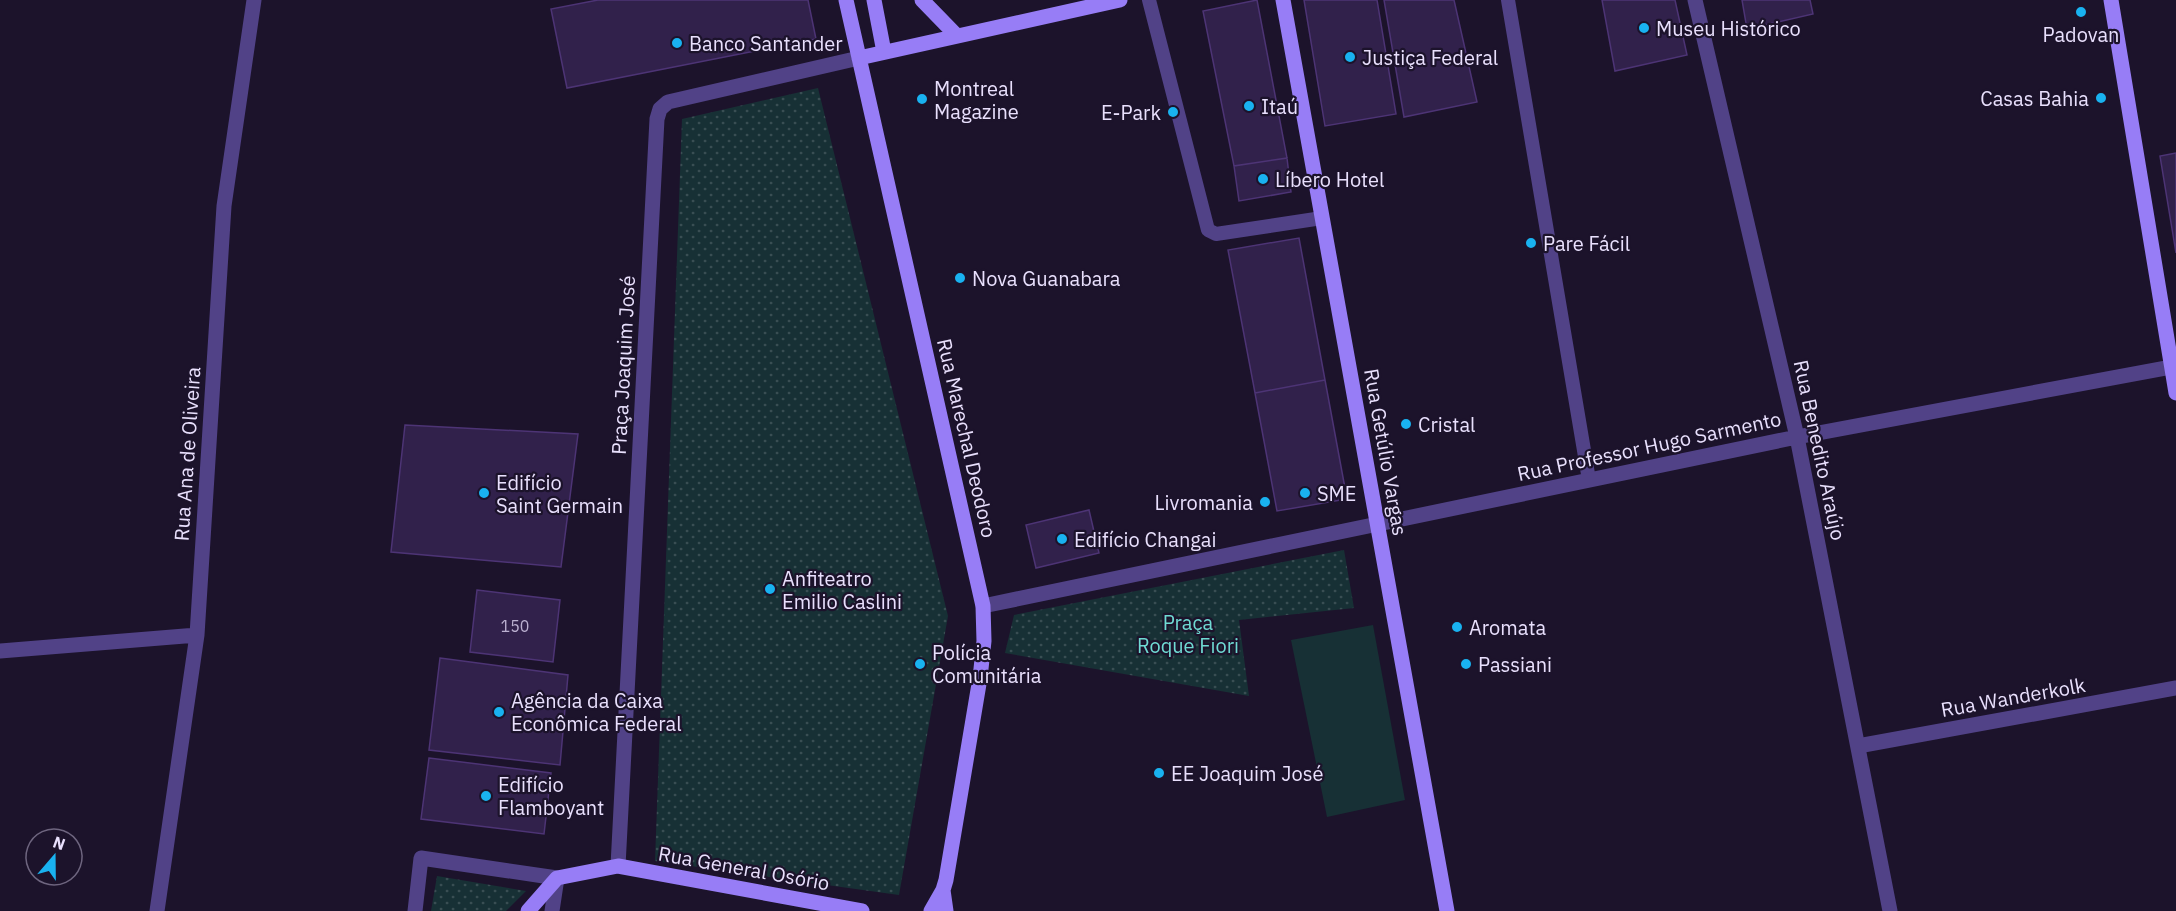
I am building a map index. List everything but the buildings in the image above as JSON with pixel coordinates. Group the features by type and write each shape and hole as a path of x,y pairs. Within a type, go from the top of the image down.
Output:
{"main road":[{"name":"Rua Marechal Deodoro","path":"846,0 983,606 984,642 980,678 943,890 946,911"},
{"path":"873,0 884,52"},
{"path":"922,0 957,36"},
{"path":"859,58 1120,0"},
{"name":"Rua Getúlio Vargas","path":"1282,0 1447,911"},
{"path":"2111,0 2174,366 2176,393"},
{"path":"528,911 557,878 618,866"},
{"name":"Rua General Osório","path":"618,866 862,911"},
{"name":"Rua Marechal Deodoro","path":"931,911 943,890"}],"street":[{"name":"Rua Ana de Oliveira","path":"157,911 197,635 224,206 254,0"},
{"name":"Rua Benedito Araújo","path":"1695,0 1797,437 1890,911"},
{"name":"Praça Joaquim José","path":"618,866 656,143 660,109 669,102 859,58"},
{"name":"Rua Professor Hugo Sarmento","path":"1378,524 1797,437 2174,366"},
{"path":"983,606 1378,524"},
{"path":"0,651 197,635"},
{"name":"Rua Wanderkolk","path":"1858,746 2176,688"},
{"path":"415,911 421,858 557,878 552,911"}],"lane":[{"path":"1149,0 1208,230 1216,234 1322,218"},
{"path":"1508,0 1589,480"}],"green space":[{"path":"818,88 948,616 899,895 655,861 682,119"},
{"name":"Praça Roque Fiori","path":"1344,550 1354,608 1239,620 1249,696 1005,653 1014,615"},
{"path":"1373,625 1405,800 1327,817 1291,640"},
{"path":"437,876 526,891 506,911 431,911"}],"place":[{"name":"Padovan","path":"2081,12"},
{"name":"Museu Histórico","path":"1644,28"},
{"name":"Banco Santander","path":"677,43"},
{"name":"Justiça Federal","path":"1350,57"},
{"name":"Casas Bahia","path":"2101,98"},
{"name":"Montreal Magazine","path":"922,99"},
{"name":"Itaú","path":"1249,106"},
{"name":"E-Park","path":"1173,112"},
{"name":"Líbero Hotel","path":"1263,179"},
{"name":"Pare Fácil","path":"1531,243"},
{"name":"Nova Guanabara","path":"960,278"},
{"name":"Cristal","path":"1406,424"},
{"name":"Edifício Saint Germain","path":"484,493"},
{"name":"SME","path":"1305,493"},
{"name":"Livromania","path":"1265,502"},
{"name":"Edifício Changai","path":"1062,539"},
{"name":"Anfiteatro Emilio Caslini","path":"770,589"},
{"name":"Aromata","path":"1457,627"},
{"name":"Polícia Comunitária","path":"920,664"},
{"name":"Passiani","path":"1466,664"},
{"name":"Agência da Caixa Econômica Federal","path":"499,712"},
{"name":"EE Joaquim José","path":"1159,773"},
{"name":"Edifício Flamboyant","path":"486,796"}]}
